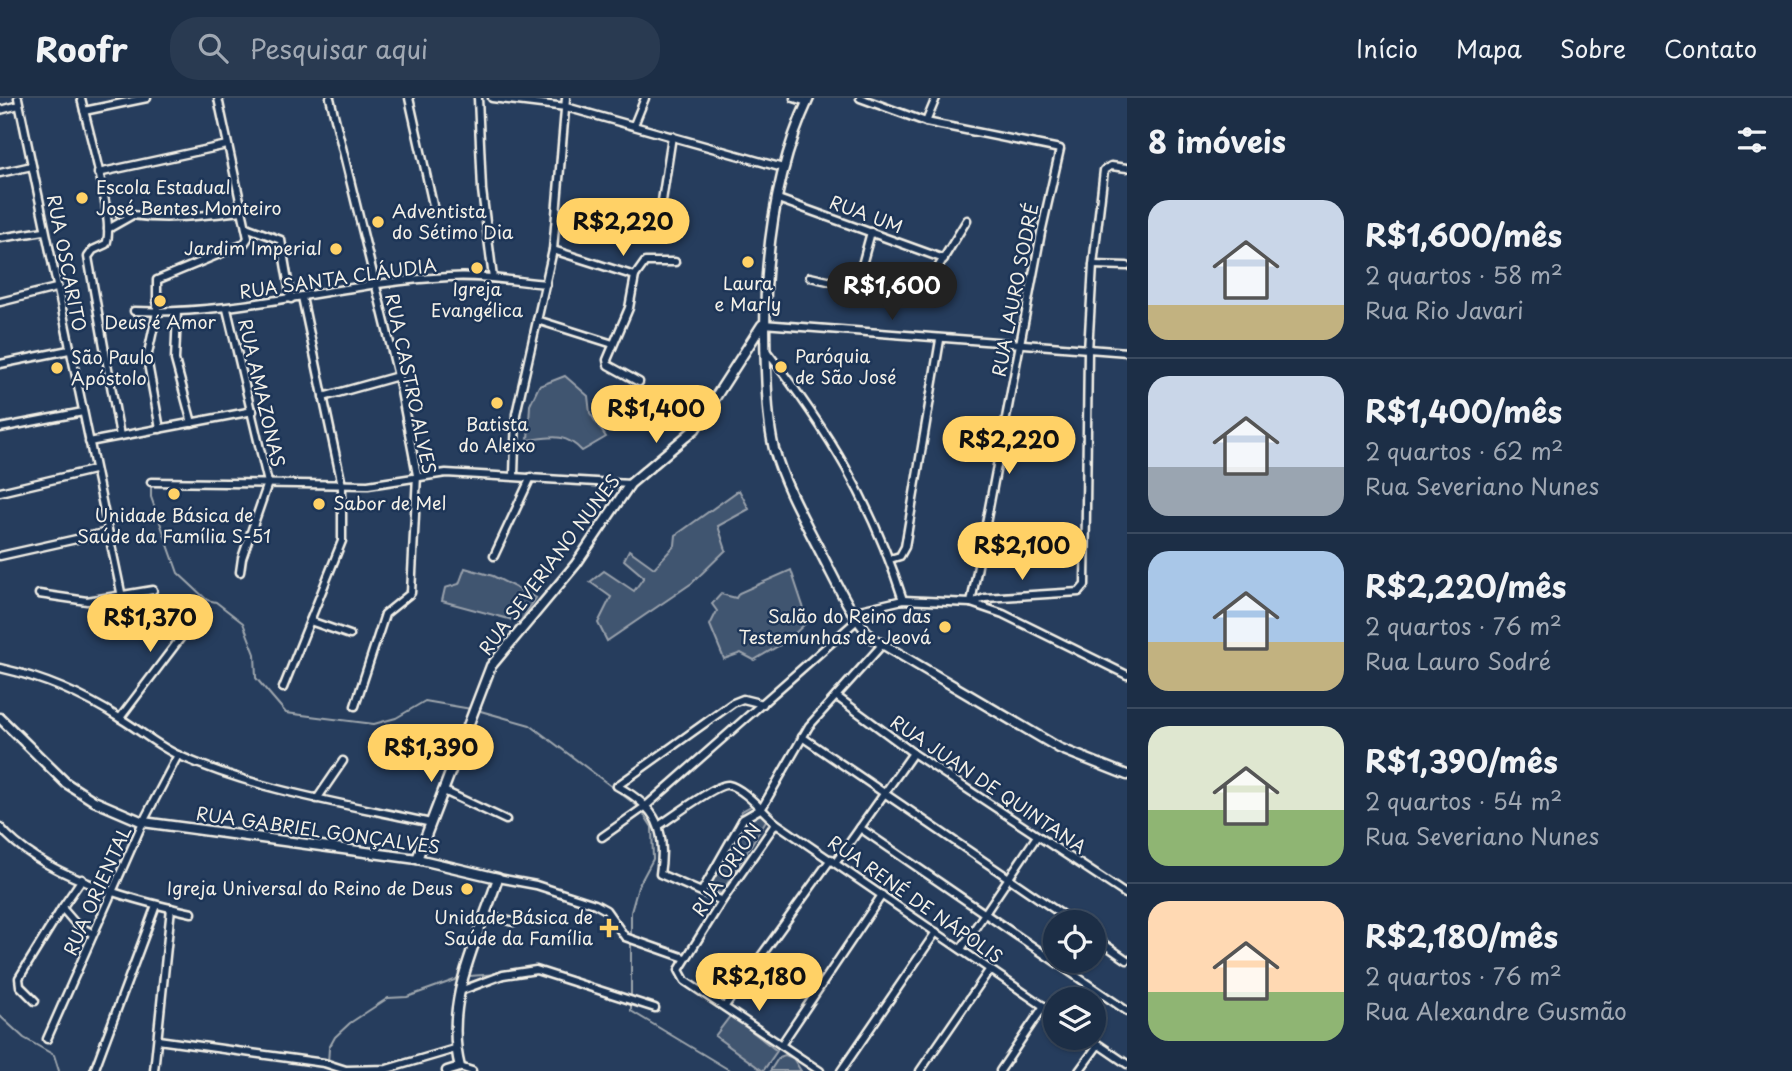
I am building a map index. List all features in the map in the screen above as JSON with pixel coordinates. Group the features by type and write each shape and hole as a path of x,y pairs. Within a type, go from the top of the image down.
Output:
{"street":[{"path":"81,98 106,208 109,239 88,257 120,436"},
{"path":"84,111 146,98"},
{"path":"160,429 147,358 157,312 160,277 194,267 244,244 248,238 218,98"},
{"name":"RUA CASTRO ALVES","path":"330,98 398,376 418,475 411,593 385,614 355,706"},
{"path":"409,98 433,205"},
{"path":"478,98 482,190 493,278"},
{"path":"492,98 566,107 783,168"},
{"path":"514,475 516,414 552,250 566,98"},
{"path":"634,125 645,98"},
{"path":"793,98 808,100 783,168 763,324 772,439 778,461 851,612 856,621 881,646 1059,748 1127,775"},
{"path":"860,98 926,122 936,98"},
{"path":"0,110 18,102"},
{"name":"RUA OSCARITO","path":"18,102 93,470 122,597"},
{"name":"RUA LAURO SODRÉ","path":"926,122 1060,149 1019,345 971,603"},
{"path":"660,215 672,136"},
{"path":"98,173 227,145"},
{"path":"0,173 32,166"},
{"path":"971,603 985,598 1079,592 1085,585 1088,351 1102,175 1107,166 1127,167"},
{"name":"RUA UM","path":"778,199 944,258"},
{"path":"106,208 131,216 164,218 242,211"},
{"path":"108,229 131,216"},
{"path":"934,274 967,220"},
{"path":"246,227 281,240 291,299"},
{"path":"0,239 44,230"},
{"path":"856,287 871,232"},
{"path":"552,250 635,276"},
{"path":"639,382 608,365 607,360 629,308 635,276 645,262 675,262"},
{"path":"1093,265 1127,266"},
{"name":"RUA SANTA CLÁUDIA","path":"134,311 227,309 375,284 451,276 546,284"},
{"path":"810,277 904,298"},
{"path":"0,302 56,288"},
{"path":"283,688 342,541 342,485 302,297"},
{"name":"RUA AMAZONAS","path":"227,309 268,483"},
{"path":"177,312 175,360 192,423"},
{"path":"537,320 613,344"},
{"path":"763,324 940,340 1127,352"},
{"name":"RUA SEVERIANO NUNES","path":"417,859 492,666 576,564 630,484 695,429 763,324"},
{"path":"890,559 900,556 905,547 940,340"},
{"path":"765,348 827,432 854,478 890,559 903,600"},
{"path":"0,364 69,350"},
{"path":"323,397 398,376"},
{"path":"89,442 253,411"},
{"path":"0,428 83,412"},
{"path":"0,492 93,470"},
{"path":"152,482 342,485 381,483 418,475 514,475 630,484"},
{"path":"494,556 531,477"},
{"path":"612,481 621,495"},
{"path":"240,572 242,558 268,483"},
{"path":"0,556 108,532"},
{"path":"38,594 87,601 153,590"},
{"path":"851,612 903,600 971,603 1003,614 1127,675"},
{"path":"120,718 204,607"},
{"path":"310,621 350,635"},
{"path":"602,837 646,806 856,621"},
{"path":"702,891 743,819 762,808 802,737 881,646"},
{"path":"0,668 40,677 71,690 178,755 250,781 317,799 431,823"},
{"name":"RUA JUAN DE QUINTANA","path":"836,696 913,753 1127,895"},
{"path":"722,901 660,874 660,825 646,806 617,786 733,703 743,699 763,704"},
{"name":"RUA GABRIEL GONÇALVES","path":"0,718 66,783 94,801 144,822 417,859 536,885 595,904 606,910 625,937 685,958"},
{"path":"802,737 1056,910"},
{"path":"820,1071 725,1006 833,860 860,828 913,753"},
{"name":"RUA ORIENTAL","path":"47,1039 144,822 178,755"},
{"path":"317,799 343,761"},
{"name":"RUA RENÉ DE NÁPOLIS","path":"660,825 719,787 727,785 762,808 776,823 1043,1005"},
{"path":"444,791 506,820"},
{"name":"RUA ORION","path":"725,1006 685,981 679,970 722,901 776,823"},
{"path":"860,828 1127,1011"},
{"path":"2,833 82,879 156,905 192,913"},
{"path":"961,950 1037,836"},
{"path":"460,1067 455,1049 460,991 468,959 498,878"},
{"path":"35,1001 20,986 19,978 82,879"},
{"path":"781,1045 882,895"},
{"path":"94,1071 156,905"},
{"path":"62,908 75,923 93,934"},
{"path":"154,1071 171,908"},
{"path":"486,915 513,922"},
{"path":"841,1071 936,932"},
{"path":"1106,945 1127,960"},
{"path":"920,1071 990,969"},
{"path":"460,991 503,975 536,970 655,1008"},
{"path":"1000,1071 1043,1007"},
{"path":"158,1040 324,1063 346,1071 387,1069 455,1049"},
{"path":"1080,1071 1095,1050"},
{"path":"1106,1050 1127,1064"},
{"path":"447,1071 460,1067 472,1071"}],"shaded area":[{"path":"565,376 588,396 590,413 606,437 582,451 564,438 528,440 530,405 539,386"},
{"path":"739,490 749,509 718,526 726,550 692,583 607,641 598,623 611,597 590,582 604,571 634,591 644,577 624,560 629,550 654,568 675,545 676,535"},
{"path":"465,568 493,576 536,598 520,622 442,601 445,588 459,584"},
{"path":"791,570 808,621 787,641 754,660 741,653 724,659 710,625 717,611 712,604 721,594 736,598 739,593"},
{"path":"758,802 767,819 721,894 704,886 742,811"},
{"path":"731,1015 777,1051 763,1071 715,1036"},
{"path":"785,1055 793,1058 801,1071 770,1071 779,1057"}],"waterway":[{"path":"151,485 151,497 178,573 207,600 216,602 243,623 255,654 256,678 286,713 374,724 396,718 425,701 471,709"},
{"path":"477,710 530,725 640,808"},
{"path":"631,935 631,912 638,887 653,859 652,827 643,813"},
{"path":"631,941 631,998"},
{"path":"469,976 498,974"},
{"path":"328,1063 329,1048 335,1037 350,1023 388,998 407,997 460,978"},
{"path":"631,1004 631,1011 731,1071"},
{"path":"0,1016 24,1038 54,1055 59,1071"}],"place":[{"name":"Escola Estadual José Bentes Monteiro","path":"82,198"},
{"name":"Adventista do Sétimo Dia","path":"378,222"},
{"name":"Jardim Imperial","path":"336,249"},
{"name":"Laura e Marly","path":"748,262"},
{"name":"Igreja Evangélica","path":"477,268"},
{"name":"Deus é Amor","path":"160,301"},
{"name":"Paróquia de São José","path":"781,367"},
{"name":"São Paulo Apóstolo","path":"57,368"},
{"name":"Batista do Aleixo","path":"497,403"},
{"name":"Unidade Básica de Saúde da Família S-51","path":"174,494"},
{"name":"Sabor de Mel","path":"319,504"},
{"name":"Salão do Reino das Testemunhas de Jeová","path":"945,627"},
{"name":"Igreja Universal do Reino de Deus","path":"467,889"},
{"name":"Unidade Básica de Saúde da Família","path":"609,928"}]}
